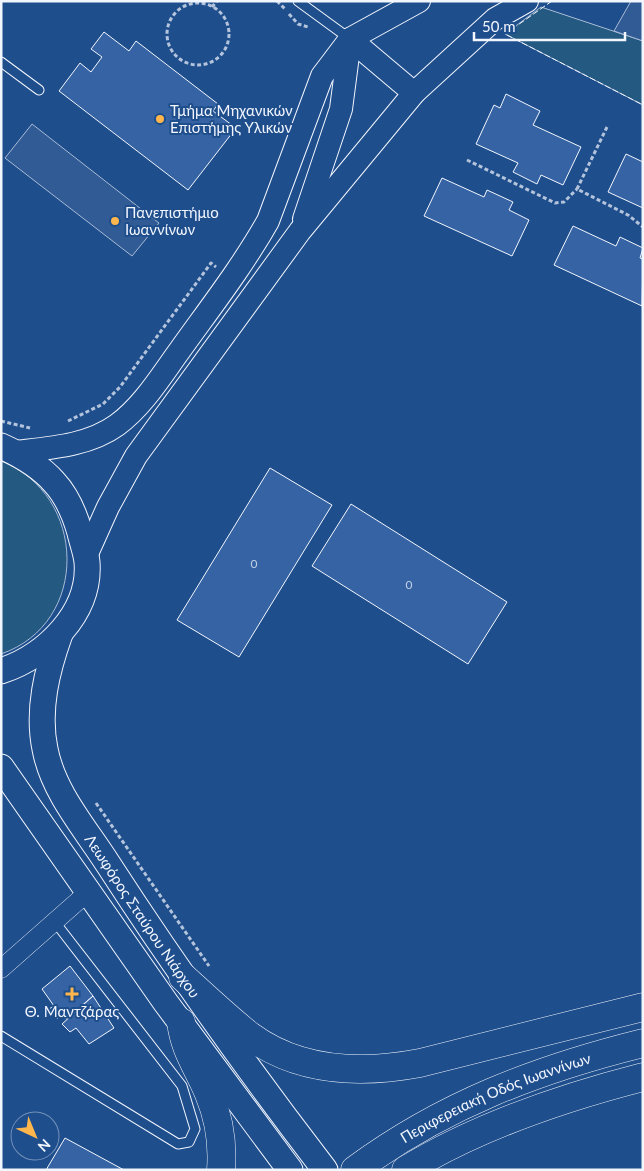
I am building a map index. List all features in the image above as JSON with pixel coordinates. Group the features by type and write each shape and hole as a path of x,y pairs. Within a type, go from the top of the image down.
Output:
{"highway":[{"path":"183,977 251,1036 268,1046 318,1065 355,1070 388,1069 420,1063 643,1007"},
{"path":"181,1022 188,1052 209,1092 216,1114 222,1145 221,1170"},
{"name":"Περιφερειακή Οδός Ιωαννίνων","path":"365,1162 424,1124 513,1082 574,1060 643,1042"},
{"name":"Περιφερειακή Οδός Ιωαννίνων","path":"406,1170 459,1141 523,1115 587,1092 643,1077"}],"main road":[{"name":"Λεωφόρος Σταύρου Νιάρχου","path":"8,449 43,471 56,484 68,502 77,524 86,556 86,583 81,598 60,634 45,684 43,737 49,764 57,786 183,977 325,1170"},
{"name":"Λεωφόρος Σταύρου Νιάρχου","path":"1,671 14,667 35,655 60,634"},
{"name":"Λεωφόρος Σταύρου Νιάρχου","path":"1,767 87,893 290,1170"}],"street":[{"path":"8,449 60,447 89,439 116,426 139,405 232,278 268,221 322,76 350,39 419,1"},
{"path":"86,556 108,506 136,456 300,231 414,93 495,19 527,1"},
{"path":"350,39 414,93"},
{"path":"300,231 341,110 350,39"},
{"path":"1,969 87,893"}],"lane":[{"path":"298,1 350,39"},
{"path":"1,62 39,90"},
{"path":"1,1036 178,1144 189,1142 195,1130 182,1086 55,922"}],"path":[{"path":"182,1 187,6"},
{"path":"212,7 217,1"},
{"path":"195,4 212,7 220,13 226,22 228,42 216,59 196,65 178,58 171,49 168,40 168,29 171,19 178,11 187,6 195,4"},
{"path":"467,160 555,203 564,202 577,189 607,127"},
{"path":"577,189 628,214 643,227"},
{"path":"64,423 83,416 103,404 120,387 212,263 232,278"},
{"path":"1,421 32,428"},
{"path":"91,796 210,968"}],"shaded area":[{"path":"631,1 643,1 643,41 614,31"},
{"path":"541,7 643,41 643,105 505,34"},
{"path":"32,124 159,223 132,256 5,158"},
{"path":"1,461 29,477 50,501 63,528 67,558 63,588 51,615 30,638 1,654"}],"building":[{"name":"Τμήμα Μηχανικών Επιστήμης Υλικών","path":"104,32 129,51 136,41 218,104 213,111 236,128 188,190 59,91 80,63 91,72 102,57 91,49"},
{"path":"506,94 540,111 533,125 581,147 563,185 541,175 537,184 513,172 518,163 476,144 494,105 500,108"},
{"path":"626,154 643,162 643,208 608,192"},
{"path":"442,178 484,197 487,190 513,202 509,210 529,220 512,256 424,216"},
{"path":"573,226 616,246 620,237 643,248 640,258 643,259 642,306 554,265"},
{"path":"270,468 332,505 239,657 177,620"},
{"path":"351,504 507,602 468,664 312,566"},
{"path":"70,966 93,996 66,1019 61,1015 57,1019 49,1009 54,1006 42,989"},
{"path":"93,996 114,1028 89,1044 76,1028 70,1032 62,1024"},
{"path":"65,1138 124,1170 46,1170 51,1161 60,1161 60,1146"}],"fence":[{"path":"552,1 505,34 643,105"}],"place":[{"name":"Τμήμα Μηχανικών Επιστήμης Υλικών","path":"160,119"},
{"name":"Πανεπιστήμιο Ιωαννίνων","path":"115,221"},
{"name":"Θ. Μαντζάρας","path":"72,994"}]}
